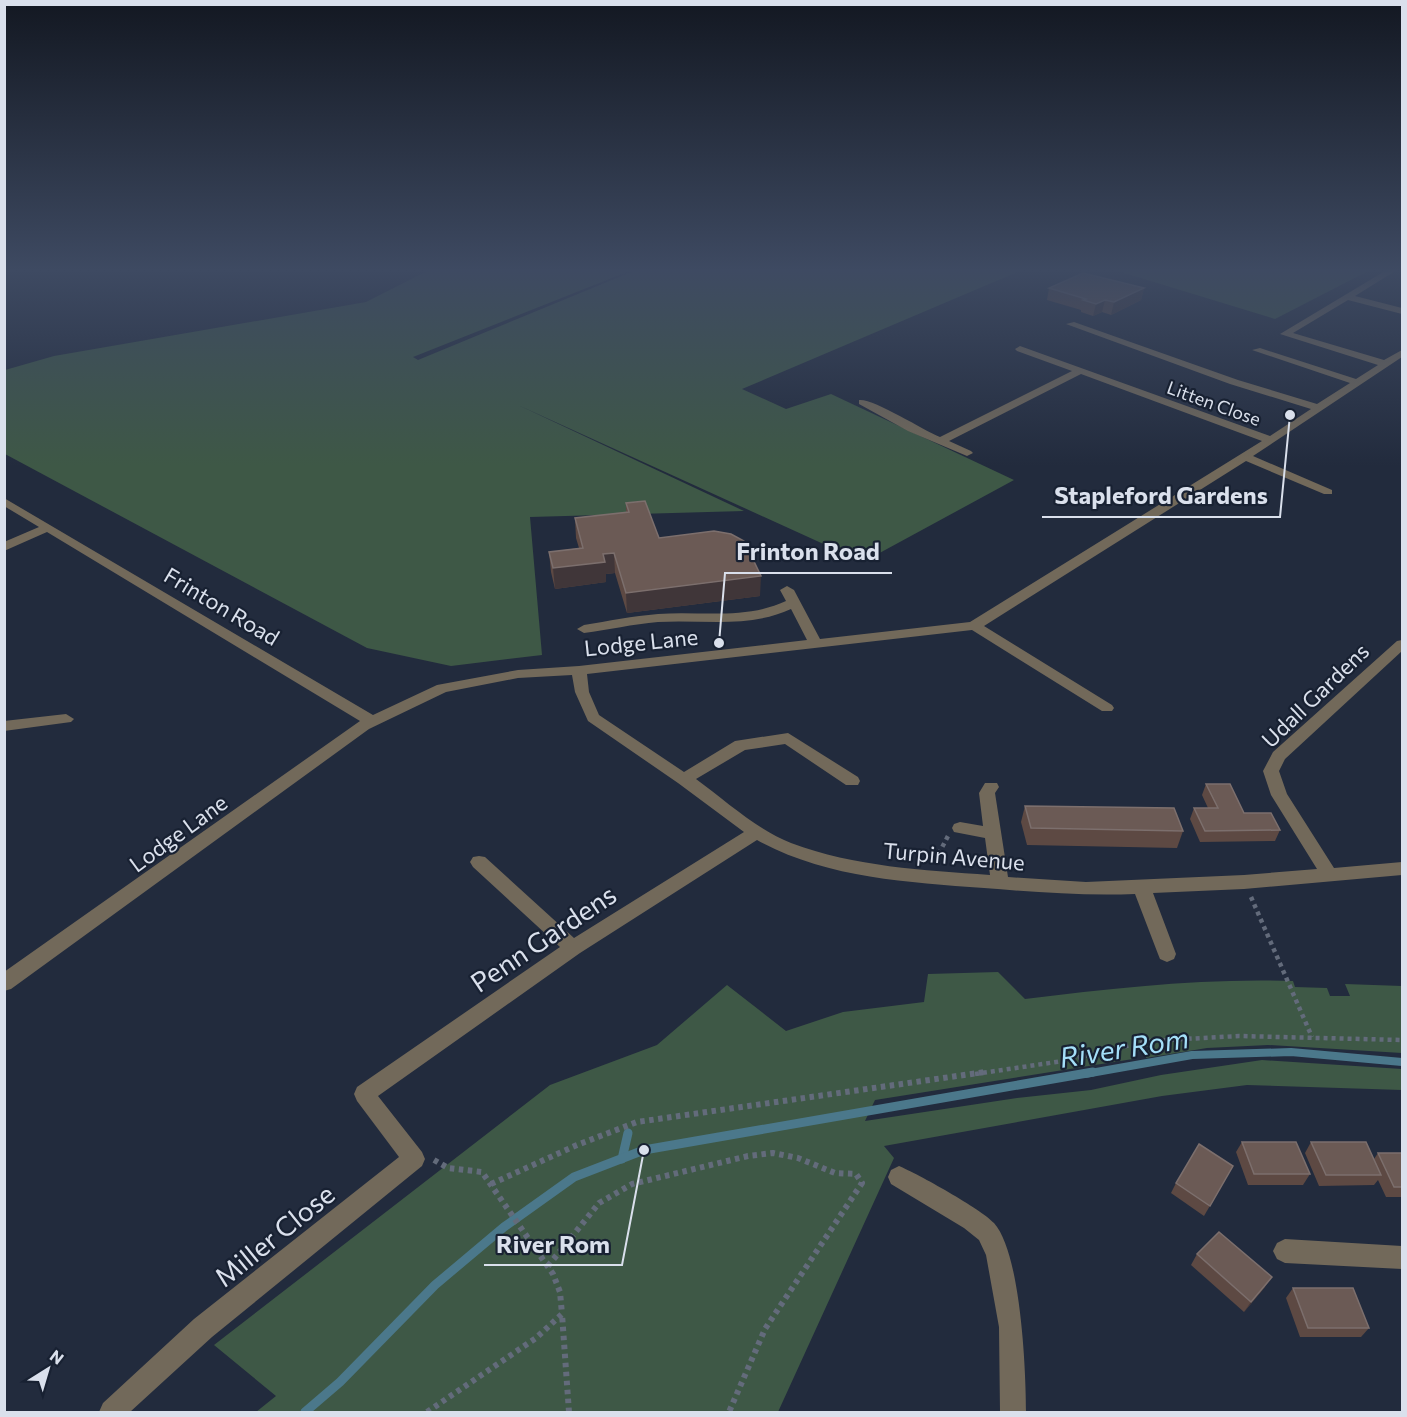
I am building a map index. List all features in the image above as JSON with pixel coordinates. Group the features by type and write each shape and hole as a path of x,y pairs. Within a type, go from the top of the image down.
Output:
{"street":[{"path":"1099,334 1234,382 1318,408"},
{"path":"1285,334 1386,364"},
{"name":"Litten Close","path":"1020,349 1270,440"},
{"path":"1257,350 1359,383"},
{"name":"Lodge Lane","path":"4,983 355,731 442,688 518,674 579,670 974,626 1270,440 1402,353"},
{"path":"940,441 1078,372"},
{"path":"863,402 912,429 967,453"},
{"path":"1244,456 1328,492"},
{"name":"Frinton Road","path":"4,501 374,722"},
{"path":"4,547 49,527"},
{"path":"584,629 658,618 736,618 774,612 791,597 816,644"},
{"path":"974,626 1107,708"},
{"name":"Udall Gardens","path":"1330,876 1279,795 1271,771 1279,756 1402,644"},
{"name":"Turpin Avenue","path":"579,670 582,692 593,718 684,778 756,832 784,847 849,867 926,878 1086,889 1244,882 1402,869"},
{"path":"4,726 66,719"},
{"path":"684,778 741,745 788,738 852,781"},
{"path":"991,787 987,793 1000,883"},
{"path":"955,828 991,833"},
{"name":"Penn Gardens","path":"414,1159 364,1095 573,948 756,832"},
{"path":"479,862 573,948"},
{"path":"1142,888 1167,954"},
{"name":"Miller Close","path":"112,1413 203,1328 414,1159"},
{"path":"899,1177 972,1220 987,1232 997,1254 1011,1327 1013,1413"},
{"path":"1285,1251 1402,1258"}],"path":[{"path":"926,878 955,828"},
{"path":"1244,882 1312,1037"},
{"path":"492,1184 577,1145 638,1122 1063,1061 1148,1041 1239,1036 1402,1040"},
{"path":"548,1266 599,1203 632,1184 747,1156 773,1153 798,1158 835,1173 856,1174 862,1183 765,1329 729,1413"},
{"path":"414,1159 425,1155 448,1168 482,1172 548,1266 560,1293 569,1413"},
{"path":"427,1413 536,1338 562,1314"}],"green space":[{"path":"180,334 471,334 413,357 418,360 481,334 871,334 742,389 786,409 831,394 1014,480 863,562 518,405 744,511 530,517 542,655 451,666 367,648 5,454 5,370 54,356"},
{"path":"998,972 1025,999 1192,982 1293,981 1295,987 1327,988 1330,996 1350,996 1345,984 1402,986 1402,1053 1268,1045 1207,1048 1146,1058 1149,1047 1141,1047 1133,1059 875,1100 865,1121 1017,1098 1091,1090 1161,1075 1262,1060 1402,1069 1402,1090 1247,1085 1162,1096 884,1146 894,1158 778,1412 256,1412 276,1396 214,1345 550,1085 657,1045 727,985 786,1031 843,1012 924,1002 928,974"}],"building":[{"path":"645,501 659,538 714,531 731,534 744,541 761,576 626,593 614,553 603,554 605,562 553,568 549,552 583,548 575,518 629,512 626,503"},
{"path":"1206,784 1230,784 1244,813 1271,813 1280,830 1205,831 1194,808 1218,808"},
{"path":"1025,806 1174,808 1183,831 1031,828"},
{"path":"1242,1142 1296,1142 1310,1174 1254,1174"},
{"path":"1311,1142 1366,1142 1381,1175 1326,1175"},
{"path":"1199,1144 1233,1166 1210,1206 1176,1183"},
{"path":"1378,1153 1402,1153 1402,1187 1394,1187"},
{"path":"1219,1232 1272,1277 1251,1302 1197,1254"},
{"path":"1293,1288 1353,1288 1369,1328 1308,1328"}],"waterway":[{"name":"River Rom","path":"1085,1074 1192,1055 1291,1052 1402,1062"},
{"name":"River Rom","path":"622,1158 644,1150 1093,1072"},
{"path":"622,1158 628,1133"},
{"name":"River Rom","path":"305,1412 340,1382 435,1285 504,1227 574,1177 622,1158"}],"place":[{"name":"Stapleford Gardens","path":"1290,415"},
{"name":"Frinton Road","path":"719,643"},
{"name":"River Rom","path":"644,1150"}]}
